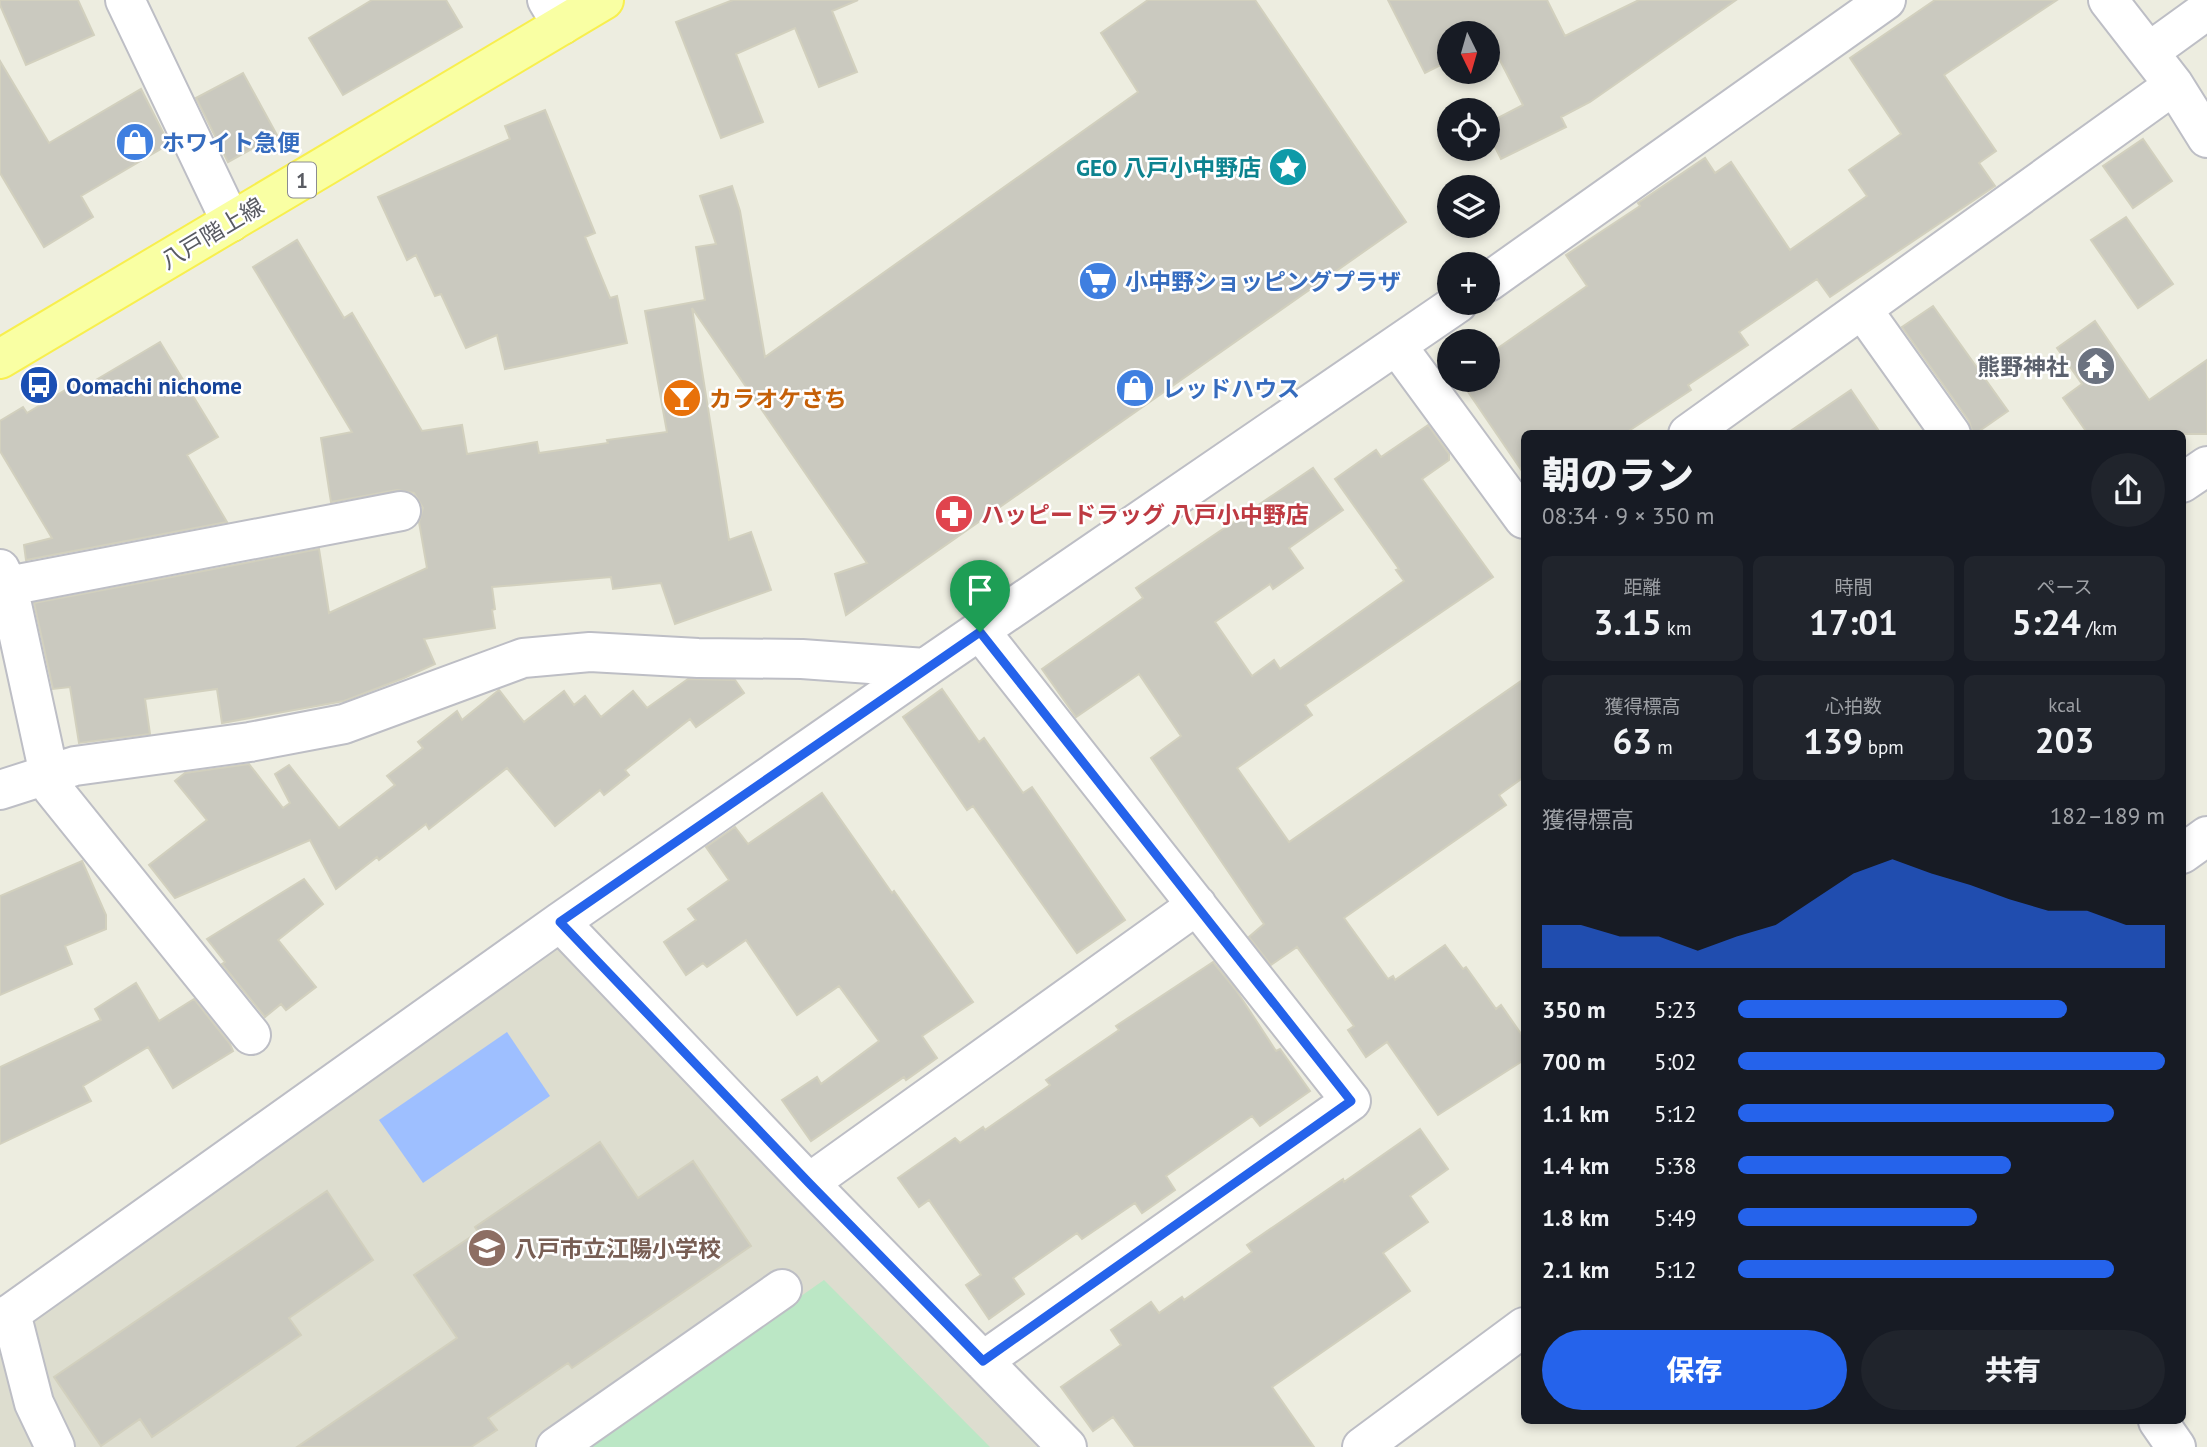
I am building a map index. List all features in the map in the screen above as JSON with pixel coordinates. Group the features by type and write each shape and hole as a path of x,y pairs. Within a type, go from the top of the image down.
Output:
{"main road":[{"name":"八戸階上線","path":"0,359 231,222 555,13 604,0"}],"street":[{"path":"125,0 231,222"},
{"path":"1500,273 1886,0"},
{"path":"2108,0 2174,85 2207,138"},
{"path":"2148,52 2207,10"},
{"path":"1702,430 1729,422 1862,309 2174,85"},
{"path":"1862,309 1948,430"},
{"path":"55,1447 34,1403 6,1317 560,922 1441,315"},
{"path":"1397,346 1521,515"},
{"path":"2186,480 2207,466"},
{"path":"251,1035 52,788 4,577 401,511"},
{"path":"980,632 1351,1101 983,1361"},
{"path":"0,790 75,766 250,742 344,724 523,658 590,652 698,658 802,659 925,668"},
{"path":"2186,851 2207,836"},
{"path":"809,1183 1197,905"},
{"path":"560,922 809,1183 1067,1447"},
{"path":"556,1447 782,1289"},
{"path":"1362,1447 1521,1329"},
{"path":"2160,1424 2176,1447"}],"shaded area":[{"name":"八戸市立江陽小学校","path":"560,922 1067,1447 0,1447 0,1321"}],"green space":[{"path":"824,1280 990,1447 585,1447"}],"water":[{"path":"507,1032 550,1096 423,1183 379,1120"}],"building":[{"path":"0,0 78,0 94,35 26,65"},
{"path":"372,0 446,0 462,27 343,95 309,38"},
{"path":"733,0 858,0 832,11 857,72 819,87 795,28 736,54 763,122 721,138 676,22"},
{"path":"1148,0 1255,0 1406,222 846,615 835,574 867,563 692,308 729,540 751,532 771,590 675,624 661,583 613,589 611,577 492,587 495,628 424,639 435,664 344,701 222,723 217,689 145,699 150,734 79,743 70,687 53,689 34,603 319,549 329,613 427,568 419,522 423,508 414,493 397,490 331,502 321,438 352,432 253,267 297,240 344,318 352,313 422,431 462,425 467,454 537,442 539,453 667,432 645,311 705,300 696,247 716,244 700,196 732,186 740,211 765,357 1138,92 1101,33"},
{"path":"1388,0 1547,0 1565,36 1639,0 1736,0 1590,102 1561,117 1566,127 1501,159 1500,117 1523,105 1500,60 1500,21 1437,21 1437,67 1425,73"},
{"path":"1935,0 2057,0 1944,75 1996,151 1979,163 1995,186 1830,297 1817,279 1739,332 1748,345 1688,385 1691,390 1630,430 1521,430 1521,470 1468,392 1500,392 1500,347 1587,286 1566,255 1640,206 1638,203 1705,158 1715,173 1731,162 1790,250 1867,196 1849,170 1901,134 1850,58"},
{"path":"0,61 49,143 141,89 169,144 81,196 93,217 44,247 0,173"},
{"path":"243,73 277,135 228,162 196,98"},
{"path":"545,110 595,233 585,237 610,298 617,296 627,343 505,369 497,335 466,348 441,294 435,296 416,255 407,260 378,197 510,139 505,126"},
{"path":"2143,139 2172,181 2133,208 2103,166"},
{"path":"2126,217 2173,284 2138,308 2091,240"},
{"path":"1933,306 2008,411 1981,430 1972,430 1969,421 1902,327"},
{"path":"2095,321 2149,400 2207,360 2207,434 2186,434 2186,430 2085,430 2063,398 2082,384 2057,348"},
{"path":"160,342 218,437 187,455 227,522 26,560 24,545 52,538 0,451 0,421 23,407 27,413 80,381 84,387"},
{"path":"1851,390 1878,430 1792,430"},
{"path":"1428,425 1449,454 1449,460 1422,479 1493,577 1305,705 1312,715 1237,768 1289,842 1521,681 1521,779 1499,795 1506,805 1344,918 1388,979 1393,976 1395,980 1445,945 1463,969 1466,967 1496,1009 1501,1005 1521,1034 1521,1062 1438,1115 1387,1042 1366,1057 1348,1030 1354,1026 1297,947 1271,965 1249,937 1264,924 1151,758 1181,736 1139,674 1076,717 1042,669 1143,598 1136,588 1313,468 1343,510 1289,548 1303,568 1273,589 1270,584 1215,622 1252,676 1274,660 1280,669 1404,581 1396,570 1399,569 1335,479 1376,450 1381,457"},
{"path":"688,679 735,680 744,693 696,727 690,719 625,770 629,775 604,795 600,790 555,826 507,768 429,829 426,824 336,889 310,840 175,898 149,865 207,820 175,781 185,773 249,764 283,808 290,803 275,774 289,765 339,828 395,785 387,776 423,748 418,742 457,711 462,720 499,690 524,722 564,691 574,705 585,696 601,717 633,691 647,708"},
{"path":"942,689 979,742 984,738 1023,793 1032,787 1125,920 1077,953 973,806 967,810 903,717"},
{"path":"822,793 973,1002 922,1036 937,1058 906,1080 904,1077 811,1141 782,1100 817,1077 821,1084 879,1041 839,986 797,1015 746,940 707,967 703,963 686,975 664,942 696,920 688,909 729,880 706,847 735,827 748,844"},
{"path":"82,861 106,915 106,929 65,946 72,964 0,995 0,896"},
{"path":"304,879 323,904 278,940 316,987 286,1010 281,1004 265,1017 222,964 225,962 207,939"},
{"path":"1213,962 1236,990 1276,1051 1280,1049 1310,1091 1260,1126 1252,1116 1166,1176 1175,1190 1142,1213 1135,1203 1082,1239 1077,1233 1013,1278 1024,1294 989,1319 966,1285 981,1275 929,1200 919,1207 898,1178 955,1138 960,1143 983,1127 985,1130 1050,1085 1046,1080 1119,1030 1116,1026"},
{"path":"136,983 159,1021 194,999 233,1051 173,1088 148,1047 83,1086 91,1101 0,1144 0,1067 101,1020 95,1009"},
{"path":"1420,1129 1448,1169 1410,1196 1428,1222 1383,1253 1410,1291 1272,1387 1314,1447 1135,1447 1113,1417 1093,1431 1061,1387 1121,1345 1111,1330 1151,1302 1159,1313 1182,1297 1184,1300 1252,1252 1247,1245"},
{"path":"600,1142 638,1198 693,1161 751,1246 572,1368 568,1363 488,1418 497,1430 471,1447 297,1447 457,1338 414,1275 478,1232 475,1227"},
{"path":"327,1191 373,1260 289,1318 301,1335 152,1437 140,1419 101,1446 54,1377"}],"place":[{"name":"ホワイト急便","path":"135,142"},
{"name":"GEO 八戸小中野店","path":"1288,167"},
{"name":"小中野ショッピングプラザ","path":"1098,281"},
{"name":"熊野神社","path":"2096,366"},
{"name":"Oomachi nichome","path":"39,385"},
{"name":"レッドハウス","path":"1135,388"},
{"name":"カラオケさち","path":"682,398"},
{"name":"ハッピードラッグ 八戸小中野店","path":"954,514"},
{"name":"八戸市立江陽小学校","path":"487,1248"}],"route":[{"path":"980,632 1351,1101 983,1361 560,922 980,632"}]}
